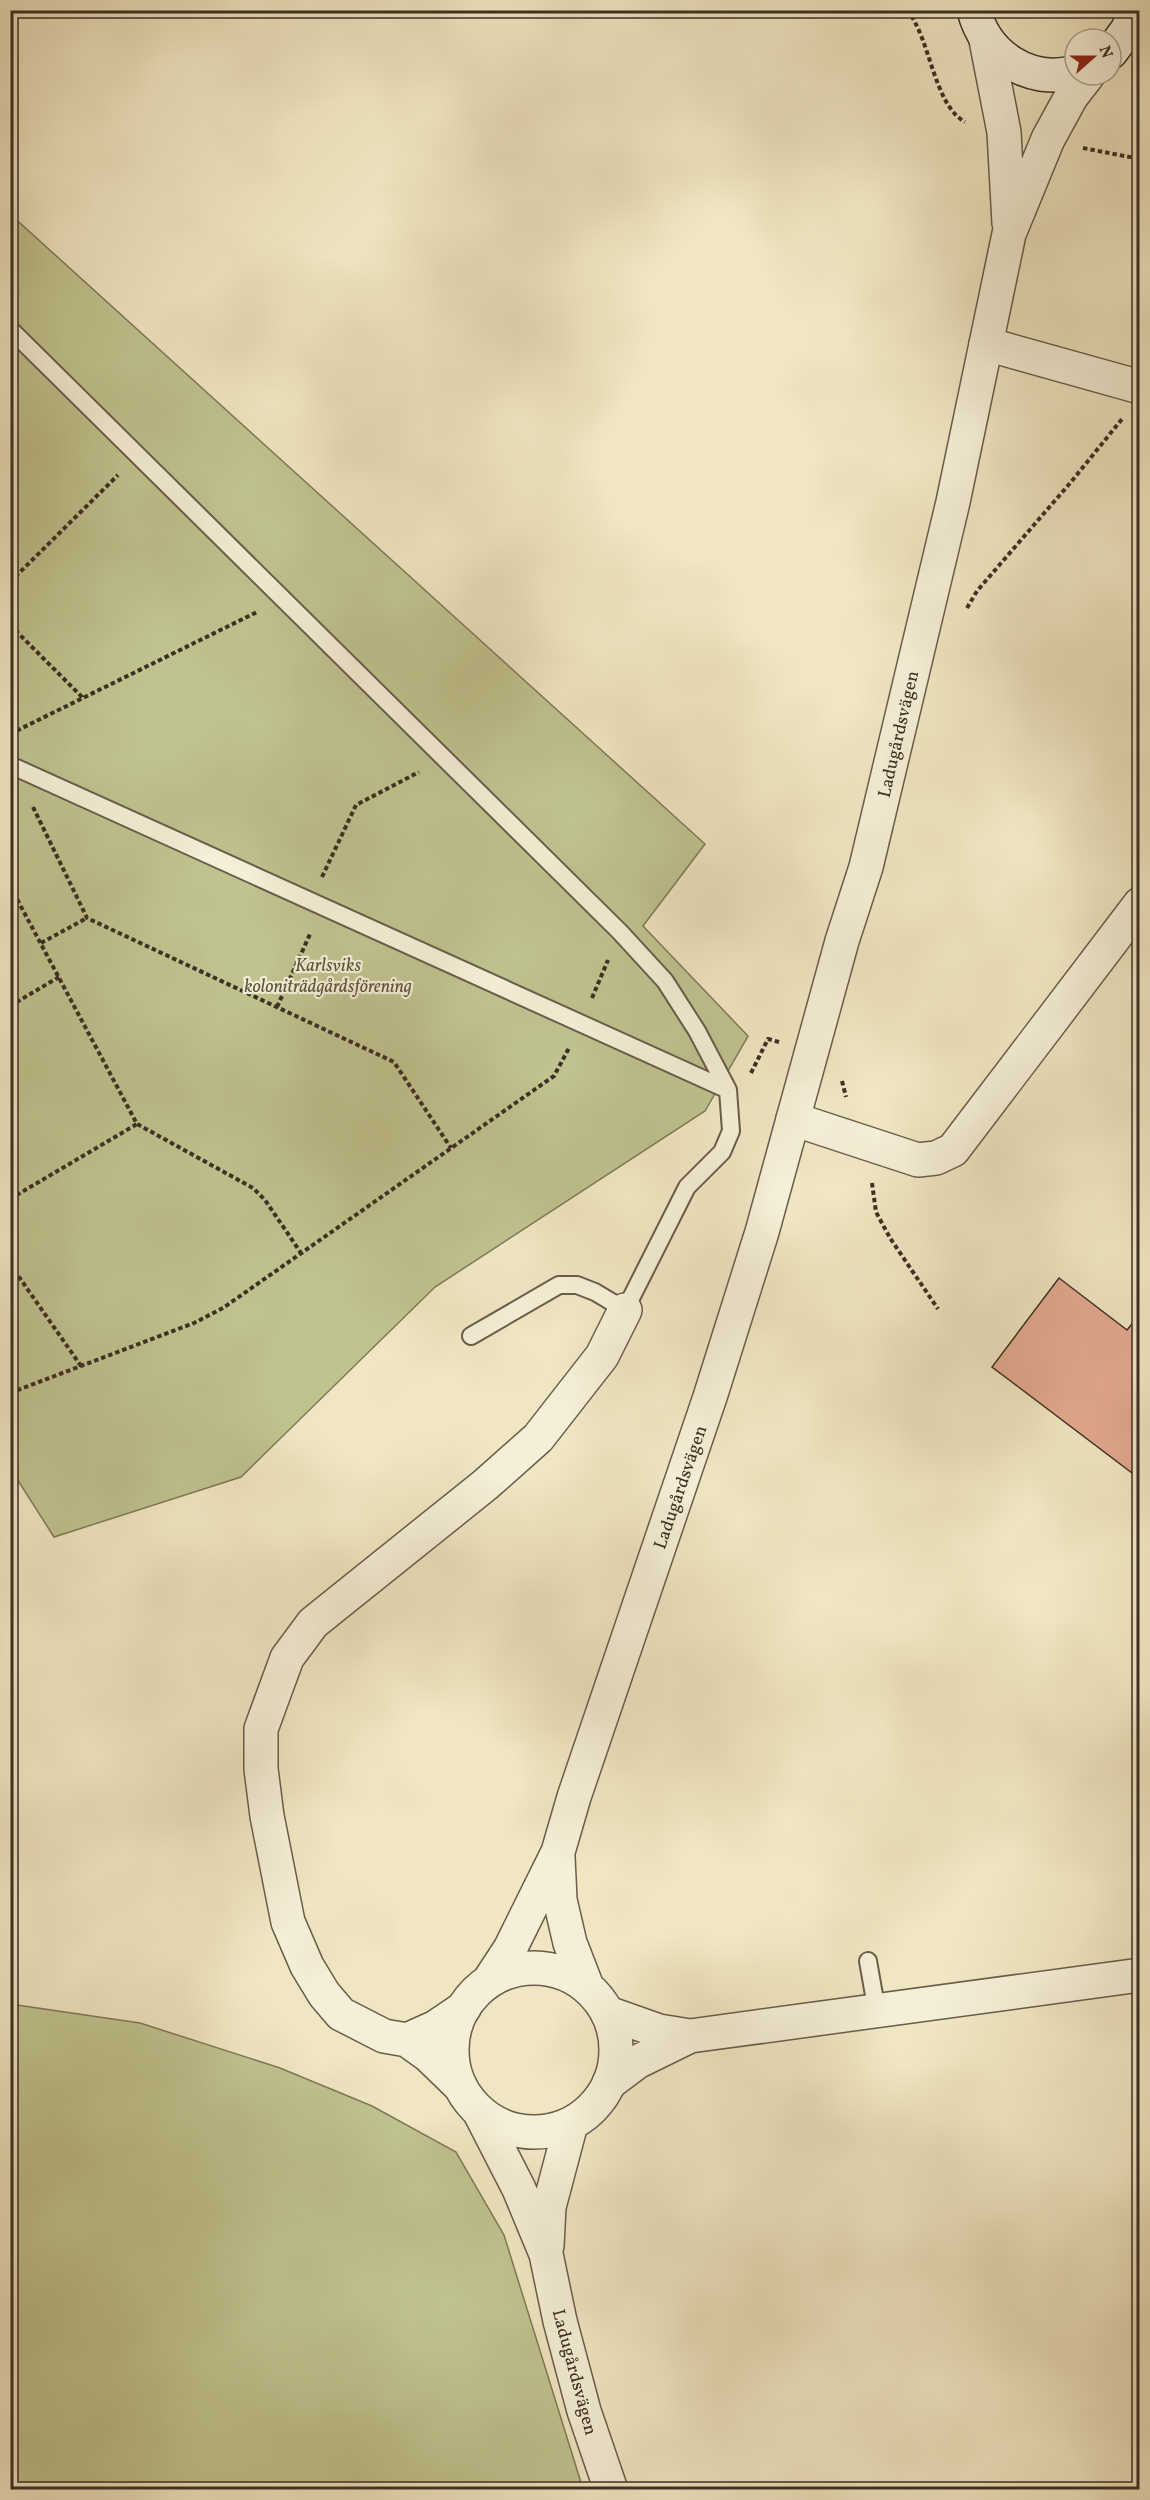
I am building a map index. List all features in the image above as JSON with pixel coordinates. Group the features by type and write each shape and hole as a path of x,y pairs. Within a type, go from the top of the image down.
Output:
{"street":[{"path":"1124,43 1134,10"},
{"name":"Ladugårdsvägen","path":"980,25 996,52 1022,69 1052,76 1063,74"},
{"name":"Ladugårdsvägen","path":"980,25 997,88 1005,142 1009,234"},
{"name":"Ladugårdsvägen","path":"489,1982 510,1949 558,1852 574,1797 710,1397 762,1232 842,941 866,867 953,502 1009,234 1048,139 1079,87"},
{"path":"986,344 1138,387"},
{"path":"793,1119 918,1160 936,1158 953,1150 1140,904"},
{"path":"469,2098 452,2055 457,2022 475,1993 489,1982 504,1973 539,1968 556,1971 587,1987 608,2013 614,2030 615,2066 600,2100 571,2124 547,2131 523,2132 499,2124 469,2098 428,2055 407,2040 384,2036 341,2014 324,1994 307,1966 288,1922 267,1816 261,1769 261,1729 287,1658 313,1623 485,1485 538,1438 602,1356 626,1310"},
{"name":"Ladugårdsvägen","path":"558,1852 560,1900 570,1943 587,1987"},
{"path":"608,2013 659,2031 690,2036 1139,1981"},
{"path":"407,2040 436,2027 464,2008"},
{"path":"609,2083 637,2062 690,2036"},
{"name":"Ladugårdsvägen","path":"469,2098 510,2170 546,2254 560,2321 584,2411 611,2490"},
{"name":"Ladugårdsvägen","path":"546,2254 549,2207 571,2124"}],"lane":[{"path":"10,329 620,932 665,981 697,1031 728,1090 731,1131 722,1152 687,1187 626,1310 595,1292 577,1285 559,1285 471,1336"},
{"path":"12,766 728,1090"},
{"path":"868,1961 877,2012"}],"path":[{"path":"966,609 976,591 1071,482 1129,410 1138,387"},
{"path":"10,582 138,455"},
{"path":"10,734 283,599"},
{"path":"10,625 83,698"},
{"path":"276,1007 356,805 444,759"},
{"path":"12,766 87,918 394,1062 452,1148"},
{"path":"10,886 136,1124 253,1188 265,1200 301,1253"},
{"path":"41,943 87,918"},
{"path":"10,1393 194,1323 251,1290 555,1076 581,1023 620,932"},
{"path":"10,1006 59,977"},
{"path":"728,1090 742,1085 768,1039 812,1051"},
{"path":"10,1199 136,1124"},
{"path":"10,1264 81,1366"}],"green space":[{"name":"Karlsviks koloniträdgårdsförening","path":"10,214 705,844 643,926 748,1036 705,1111 435,1287 241,1477 54,1537 10,1468"},
{"path":"10,2004 140,2023 280,2068 372,2106 456,2152 504,2235 583,2489 11,2489"}],"building":[{"path":"1059,1278 1127,1330 1140,1314 1140,1479 992,1367"}]}
